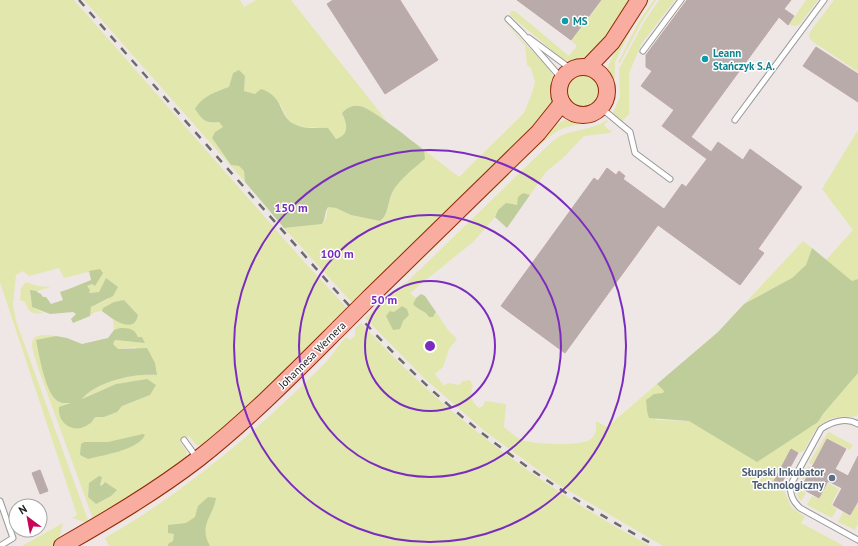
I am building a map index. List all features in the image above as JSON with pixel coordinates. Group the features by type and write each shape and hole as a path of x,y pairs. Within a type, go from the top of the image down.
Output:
{"main road":[{"path":"594,70 606,87 604,101 600,107 586,114 566,107 558,90 566,74 594,70 639,0"},
{"name":"Johannesa Wernera","path":"62,546 149,494 198,459 282,384 566,107"}],"lane":[{"path":"643,51 681,0"},
{"path":"735,120 824,0"},
{"path":"508,19 566,74"},
{"path":"522,33 566,74"},
{"path":"600,107 630,132 635,153 670,179"},
{"path":"858,424 840,421 828,424 821,429 790,486 790,496 800,508 858,540"},
{"path":"184,440 198,459"},
{"path":"0,501 13,538 0,546"}],"green space":[{"path":"0,0 74,0 306,264 349,310 335,324 325,313 334,325 248,409 203,446 196,445 189,436 180,442 187,455 183,463 93,519 39,371 32,343 38,336 56,336 36,341 46,382 53,397 57,401 62,403 72,403 92,421 96,417 104,417 117,412 122,406 150,395 153,389 147,379 116,384 81,399 88,393 107,383 127,377 157,375 135,347 118,349 113,344 115,340 132,342 138,337 120,328 114,330 113,320 117,321 138,315 124,300 103,308 102,311 95,312 90,316 91,307 109,299 101,289 98,292 89,293 86,286 92,284 95,286 100,269 64,278 59,268 29,276 23,271 16,275 13,305 16,321 89,523 72,518 77,515 0,282","holes":["102,479 99,485 101,486 102,483 105,482 114,488 88,497 89,483"]},
{"path":"84,0 240,0 244,7 256,0 291,0 386,120 360,106 342,113 346,128 344,134 336,139 328,128 299,126 289,121 281,105 244,91 245,76 233,73 229,87 217,91 198,104 211,123 219,122 223,127 215,132 212,138 231,165 239,166 244,171 245,182"},
{"path":"602,0 633,0 614,29 586,61 583,62 570,62 564,60 510,15 511,11 515,11 569,56 577,46 571,41"},
{"path":"644,0 650,0 634,23 615,62 614,99 610,108 609,102 611,90 607,71 609,64 627,28"},
{"path":"654,0 656,0 641,23 620,63 618,63 639,21"},
{"path":"659,0 675,0 642,43 629,73 629,114 622,121 613,113 620,97 619,69 643,24"},
{"path":"806,0 818,0 800,24 796,26 789,25"},
{"path":"834,0 858,0 858,72 812,41 809,37 810,32"},
{"path":"505,22 553,75 555,92 550,108 547,113 367,293 355,281 366,293 354,305 284,228 322,224 326,219 328,207 336,208 351,215 380,221 385,215 394,189 406,175 424,159 424,150 459,177 524,113 532,93 535,82 531,68 527,65 525,46"},
{"path":"239,70 245,76 244,91 255,94 261,89 269,92 278,101 289,121 298,126 306,128 328,128 336,139 344,134 346,128 342,113 350,107 359,106 382,118 424,150 425,159 394,189 385,215 380,221 351,215 336,208 328,207 322,224 284,228 245,182 244,171 239,166 231,165 212,138 215,132 223,127 219,122 204,120 195,109 205,98 229,87 233,73"},
{"path":"582,74 593,79 598,90 593,101 582,106 571,101 566,90 571,79"},
{"path":"598,116 601,118 592,122 564,128 548,138 406,275 390,287 554,127 570,118"},
{"path":"607,120 608,121 604,125 610,131 614,129 610,133 584,136 564,157 546,172 530,195 523,193 517,205 498,210 495,217 473,242 410,293 416,298 413,304 416,308 429,317 433,317 436,312 448,330 457,339 449,349 443,367 435,374 444,386 448,383 459,385 463,381 470,380 473,386 471,393 472,398 479,408 483,406 485,401 506,404 504,427 520,439 549,444 569,444 586,442 591,439 595,433 596,421 607,427 657,384 664,391 656,420 689,421 705,430 818,422 858,373 858,415 832,418 821,424 813,434 804,451 798,453 773,482 784,490 791,507 805,517 801,523 844,546 663,546 556,483 486,432 425,379 365,318 392,293 409,280 554,140 561,135 602,123","holes":["402,306 407,309 409,315 403,321 390,311 394,312"]},
{"path":"858,130 858,279 852,281 826,260 853,230 822,189"},
{"path":"523,193 530,195 507,228 495,217 498,210 506,203 517,205 518,197"},
{"path":"803,241 812,248 806,265 792,278 744,304"},
{"path":"812,248 852,281 858,279 858,373 818,422 757,462 689,421 649,418 646,400 654,394 663,393 664,391 657,384 718,332 744,304 792,278 806,265"},
{"path":"100,269 103,273 95,286 92,284 87,286 90,290 89,293 99,292 106,278 118,287 113,296 91,307 90,316 73,323 71,319 76,314 73,312 50,314 32,307 30,290 37,291 43,297 46,297 51,304 63,300 60,292 91,280 89,271"},
{"path":"26,282 38,286 51,287 37,291 34,290 30,295 32,307 43,313 36,314 31,312 25,302 20,300 21,288"},
{"path":"421,294 425,296 436,312 433,317 429,317 413,304 416,298"},
{"path":"124,300 138,315 136,321 132,324 122,324 102,311 103,308 114,302"},
{"path":"402,306 407,309 409,315 403,321 400,329 393,330 386,316 390,311 394,312"},
{"path":"361,323 426,388 460,418 496,446 533,474 571,499 650,546 109,546 105,538 165,500 221,458 247,436 331,357 346,337 350,340 355,336 355,328"},
{"path":"129,328 133,330 138,337 142,337 145,343 115,340 113,344 118,349 147,348 155,363 157,375 138,375 107,383 97,387 82,399 116,384 147,379 156,385 150,395 122,406 117,412 104,417 96,417 91,423 84,427 73,428 68,426 61,418 59,407 71,403 59,402 52,395 43,372 36,340 56,336 67,338 82,344 108,338 114,330"},
{"path":"334,342 322,357 301,378 218,454 151,503 104,532 104,530"},
{"path":"829,432 853,445 850,450 827,438 812,465 809,463"},
{"path":"143,434 145,435 135,445 120,451 88,459 80,455 81,444 84,442 108,442"},
{"path":"808,466 811,467 799,489 806,493 801,501 797,492 801,479"},
{"path":"99,476 102,477 101,486 105,482 117,490 111,496 96,504 88,497 89,483"},
{"path":"828,483 839,489 831,505 837,509 832,518 807,505 812,496 819,499"},
{"path":"208,497 216,498 207,521 205,532 210,546 168,546 168,544 173,541 174,534 168,533 168,525 186,523 195,517 198,506"},
{"path":"858,501 858,524 855,530 838,522 843,512 850,516"},
{"path":"63,523 59,538 52,546 22,546 36,538 48,538 48,531"}],"building":[{"path":"333,0 400,0 438,60 385,94 327,4"},
{"name":"MS","path":"517,0 601,0 571,40"},
{"path":"687,0 791,0 784,9 794,16 788,25 779,17 691,137 711,152 718,142 743,160 750,149 802,187 758,249 764,253 740,285 658,225 565,353 501,306 594,178 598,181 607,168 616,175 619,171 625,176 623,179 664,209 682,184 686,187 707,159 662,126 674,110 641,86 652,71 646,67 646,55"},
{"path":"816,47 858,74 858,102 803,66"},
{"name":"Słupski Inkubator Technologiczny","path":"827,439 846,449 835,469 848,476 858,456 858,501 850,515 833,505 842,488 828,481 819,498 801,488"},
{"path":"791,449 798,453 780,486 773,483"},
{"path":"40,470 48,491 40,494 32,473"}],"railway":[{"path":"79,0 337,292 378,337 421,380 469,422 520,462 600,514 656,546"}],"place":[{"name":"MS","path":"565,21"},
{"name":"Leann Stańczyk S.A.","path":"705,59"},
{"name":"Słupski Inkubator Technologiczny","path":"832,478"}]}
